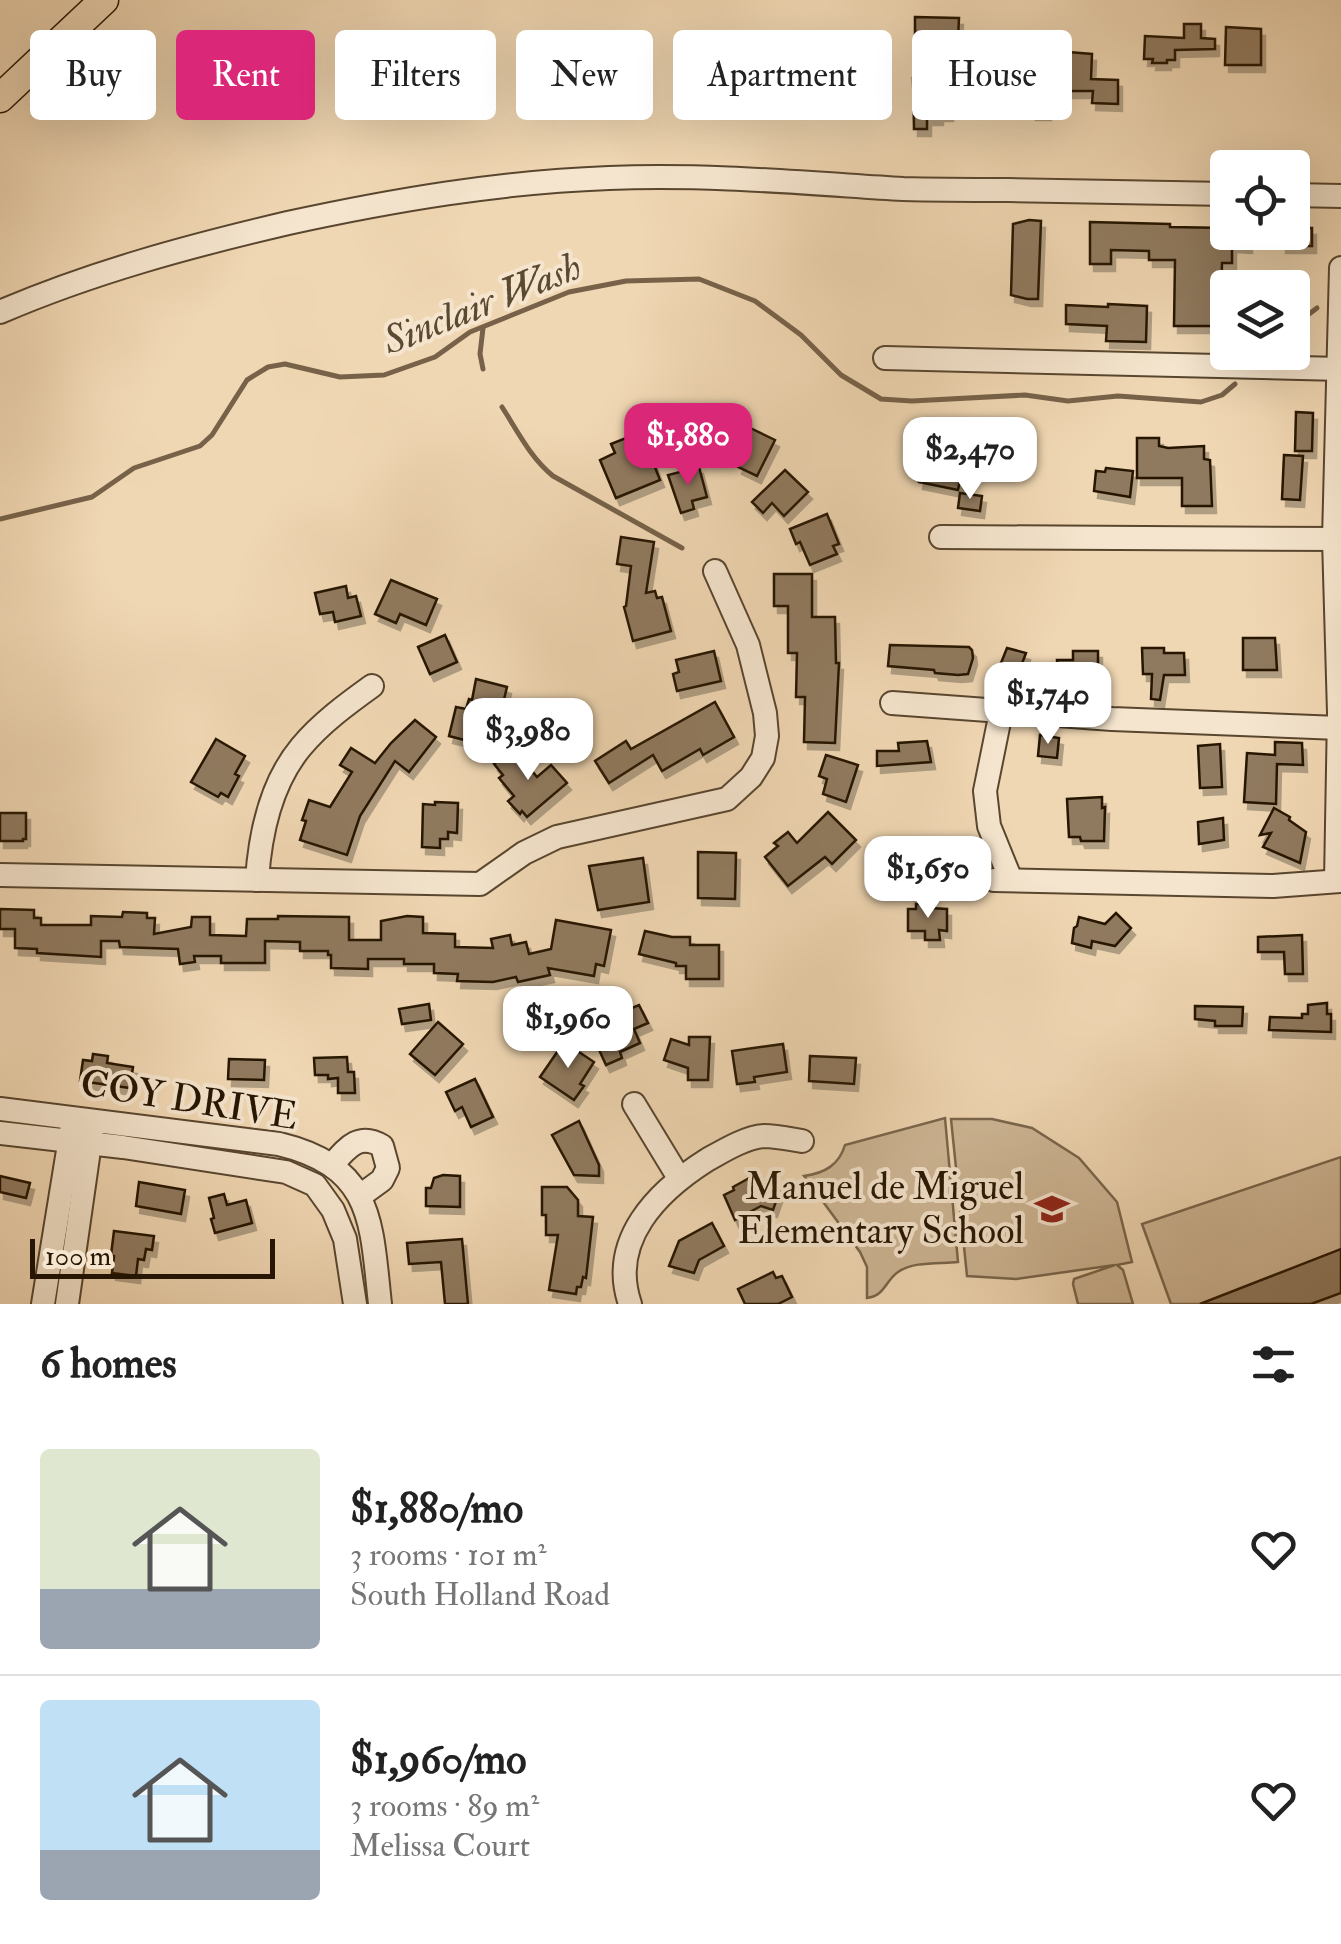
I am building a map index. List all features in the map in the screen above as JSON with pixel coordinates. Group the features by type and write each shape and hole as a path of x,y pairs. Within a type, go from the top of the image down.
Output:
{"main road":[{"path":"0,98 104,0"}],"street":[{"path":"0,312 143,260 224,238 364,206 486,186 655,177 782,180 904,189 1210,194"},
{"path":"1310,195 1341,196"},
{"path":"1001,712 985,792 1002,880 1273,886 1338,881 1341,268"},
{"path":"885,358 1340,369"},
{"path":"942,537 1338,539"},
{"path":"0,875 480,884 524,853 557,837 727,799 750,778 763,758 767,736 748,645 715,570"},
{"path":"257,880 264,826 280,782 299,749 332,715 372,686"},
{"path":"892,703 1112,720 1340,718"},
{"path":"634,1104 679,1178"},
{"name":"COY DRIVE","path":"0,1109 81,1130 286,1172 314,1185 333,1210 345,1239 355,1304"},
{"path":"43,1304 81,1130"},
{"path":"67,1304 81,1130"},
{"name":"COY DRIVE","path":"0,1133 81,1130 297,1148 332,1166 360,1196 369,1217 380,1304"},
{"path":"630,1304 625,1290 625,1267 637,1228 650,1206 679,1178 722,1152 761,1136 802,1141"},
{"path":"332,1166 348,1146 360,1140 372,1140 382,1146 388,1168 382,1180 360,1196"}],"shaded area":[{"path":"945,1118 958,1262 904,1268 878,1294 867,1298 867,1267 860,1252 804,1176 830,1167 845,1145"},
{"path":"951,1119 992,1119 1032,1128 1079,1158 1117,1202 1132,1262 1117,1265 1123,1270 1133,1304 1078,1304 1074,1279 1115,1265 1016,1279 967,1276"},
{"path":"1341,1157 1341,1259 1218,1304 1171,1304 1142,1224"}],"building":[{"path":"915,17 959,18 958,30 915,30"},
{"path":"1184,24 1201,24 1201,38 1215,39 1215,49 1175,50 1175,60 1167,63 1144,59 1145,36 1184,38"},
{"path":"1226,27 1261,29 1261,65 1225,65"},
{"path":"1072,52 1092,54 1091,79 1118,80 1118,104 1092,103 1093,91 1072,91"},
{"path":"914,120 927,120 927,129 914,129"},
{"path":"1041,221 1038,299 1011,295 1013,224"},
{"path":"1090,222 1210,228 1210,250 1232,250 1232,263 1222,263 1222,270 1210,270 1210,326 1174,326 1175,260 1149,260 1149,251 1111,250 1111,264 1090,264"},
{"path":"1066,305 1147,306 1146,342 1106,341 1107,326 1066,324"},
{"path":"1296,412 1313,413 1312,451 1295,451"},
{"path":"742,424 775,440 757,476 738,467 741,461 726,454"},
{"path":"631,436 645,460 651,457 660,480 616,498 600,460 615,453 611,444"},
{"path":"1137,438 1159,438 1159,446 1168,448 1204,446 1204,459 1210,460 1212,506 1182,506 1182,478 1137,478"},
{"path":"1284,455 1303,456 1300,500 1282,499"},
{"path":"923,462 962,470 958,490 919,482"},
{"path":"699,467 707,497 692,501 694,509 681,513 668,475"},
{"path":"1106,468 1133,471 1130,497 1094,491 1096,471 1105,472"},
{"path":"785,470 808,492 784,516 772,503 763,513 752,502"},
{"path":"960,493 982,496 980,511 958,508"},
{"path":"827,514 839,544 833,546 837,554 810,565 790,529"},
{"path":"621,537 654,542 646,593 655,591 657,598 662,597 671,631 633,641 624,607 631,566 617,564"},
{"path":"774,574 812,574 812,617 835,617 839,663 835,743 804,742 805,697 796,697 797,653 788,653 788,606 774,606"},
{"path":"391,580 437,599 426,625 400,614 396,623 375,614"},
{"path":"346,586 348,598 356,596 361,616 335,622 333,612 320,614 315,593"},
{"path":"445,635 457,662 430,674 418,647"},
{"path":"1243,638 1275,638 1277,670 1243,670"},
{"path":"890,645 969,647 973,658 968,674 958,675 888,666"},
{"path":"1007,648 1026,653 1018,674 999,668"},
{"path":"1142,648 1184,653 1185,675 1164,675 1160,700 1151,699 1152,674 1143,674"},
{"path":"714,651 721,681 677,691 673,674 679,672 676,660"},
{"path":"1073,651 1098,651 1098,676 1089,680 1058,680 1057,660 1073,660"},
{"path":"476,679 507,687 494,741 473,736 472,742 449,736 456,707 466,709"},
{"path":"715,702 734,737 703,755 700,749 662,771 653,755 609,783 595,761 626,741 631,749"},
{"path":"415,720 436,737 409,772 395,761 360,816 347,855 300,840 309,800 330,807 352,772 340,765 351,748 375,763"},
{"path":"1040,735 1059,738 1057,758 1038,756"},
{"path":"216,739 245,756 228,797 221,793 218,797 191,782"},
{"path":"927,741 931,762 877,766 877,751 899,751 898,743"},
{"path":"1275,742 1302,743 1303,765 1277,764 1276,804 1244,802 1247,753 1275,755"},
{"path":"1220,744 1222,787 1200,788 1198,746"},
{"path":"513,748 537,777 551,765 567,783 527,817 508,801 514,796 499,778 503,775 494,764"},
{"path":"826,755 858,765 846,802 823,794 827,779 819,776"},
{"path":"1102,797 1104,841 1069,837 1067,799"},
{"path":"458,803 457,833 448,832 448,839 440,839 440,848 422,847 423,804"},
{"path":"1274,808 1306,832 1300,863 1263,847 1271,833 1260,835"},
{"path":"828,812 856,840 832,864 825,857 788,886 765,857 788,832 797,843"},
{"path":"0,813 26,813 26,839 0,841"},
{"path":"1223,818 1224,840 1199,844 1198,822"},
{"path":"698,852 736,853 735,899 698,898"},
{"path":"643,858 649,902 598,910 589,866"},
{"path":"916,904 947,909 947,931 939,930 940,940 925,940 925,931 908,931 908,909 916,909"},
{"path":"0,909 34,910 34,918 41,918 41,925 91,925 91,916 147,913 147,918 155,918 154,934 191,927 192,917 210,917 210,935 246,936 247,919 349,917 349,940 381,940 381,921 423,917 423,933 455,934 455,947 493,948 491,939 510,935 512,945 526,942 529,954 551,949 556,920 611,930 604,966 596,964 594,976 548,968 550,975 518,982 516,977 493,982 457,981 458,974 434,973 434,964 404,964 404,959 368,959 368,969 331,968 328,951 300,951 300,942 265,941 265,963 221,963 221,956 194,956 195,962 180,964 178,949 120,947 119,941 101,941 101,957 37,953 37,949 15,948 15,929 0,929"},
{"path":"1116,913 1131,928 1115,946 1092,941 1091,948 1072,943 1079,917 1105,924"},
{"path":"645,931 690,937 690,945 719,945 719,979 686,979 686,966 639,954"},
{"path":"1302,935 1303,974 1285,974 1284,952 1258,952 1258,937"},
{"path":"1327,1003 1331,1032 1269,1030 1270,1017 1302,1018 1302,1014 1308,1014 1308,1005"},
{"path":"429,1004 431,1020 402,1024 399,1009"},
{"path":"639,1005 648,1023 634,1029 640,1043 620,1052 622,1058 606,1065 585,1019 602,1012 605,1019"},
{"path":"1195,1006 1243,1007 1242,1026 1215,1026 1215,1021 1195,1019"},
{"path":"438,1022 463,1044 435,1075 410,1054"},
{"path":"689,1037 710,1037 708,1080 688,1080 688,1068 664,1060 671,1039 689,1045"},
{"path":"564,1042 594,1062 574,1100 540,1077"},
{"path":"783,1044 787,1072 737,1084 732,1051"},
{"path":"93,1054 108,1056 107,1063 133,1067 130,1088 80,1081 83,1060 92,1061"},
{"path":"810,1056 856,1058 854,1084 809,1081"},
{"path":"347,1057 348,1072 354,1072 355,1093 338,1093 338,1078 315,1075 314,1058"},
{"path":"229,1059 265,1060 264,1080 228,1079"},
{"path":"475,1079 493,1117 471,1127 462,1107 455,1111 446,1092"},
{"path":"579,1121 599,1165 599,1176 574,1175 552,1135"},
{"path":"0,1176 30,1183 26,1198 0,1192"},
{"path":"460,1176 460,1207 426,1206 426,1188 431,1188 434,1178"},
{"path":"751,1177 781,1187 773,1210 761,1206 735,1220 724,1195"},
{"path":"139,1182 185,1190 181,1214 136,1206"},
{"path":"542,1187 567,1187 578,1200 578,1216 593,1217 586,1278 583,1277 576,1294 549,1290 558,1235 546,1235"},
{"path":"224,1194 227,1205 246,1200 252,1223 215,1233 209,1198"},
{"path":"712,1223 724,1246 699,1260 694,1273 669,1266 679,1241"},
{"path":"114,1231 154,1236 152,1250 146,1249 144,1260 138,1259 136,1276 112,1273"},
{"path":"462,1239 468,1304 445,1304 441,1262 409,1264 407,1243"},
{"path":"1341,1249 1341,1293 1311,1304 1200,1304"},
{"path":"773,1272 776,1278 782,1276 792,1297 778,1304 745,1304 738,1289"}],"waterway":[{"name":"Sinclair Wash","path":"0,519 92,497 134,468 200,446 212,435 247,380 268,367 285,364 340,377 384,375 435,357 470,332 569,292 626,281 699,279 755,301 801,335 841,375 881,399 1025,395 1068,401 1118,396 1201,402 1222,395 1235,384"},
{"name":"Sinclair Wash","path":"1310,313 1317,308"},
{"path":"483,328 483,369"},
{"path":"502,407 531,452 553,476 682,548"}],"place":[{"name":"Manuel de Miguel Elementary School","path":"1052,1209"}]}
